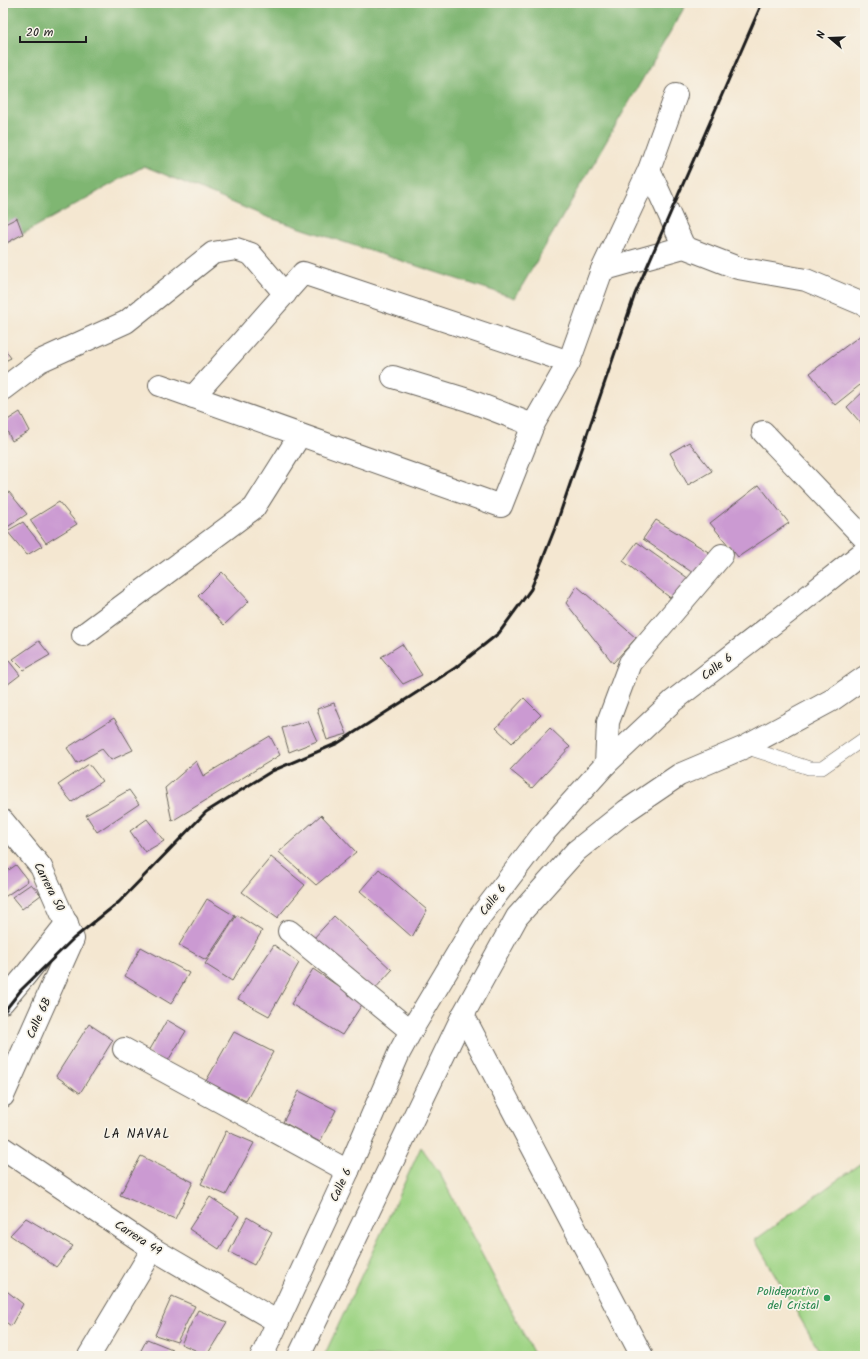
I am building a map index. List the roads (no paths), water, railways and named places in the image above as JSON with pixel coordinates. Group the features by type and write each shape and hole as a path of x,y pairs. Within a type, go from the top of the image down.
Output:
{"main road":[{"path":"160,385 501,506 533,426 569,362 602,270 649,170 676,95"},
{"path":"649,170 684,247"},
{"path":"602,270 684,247 738,268 806,280 865,305"},
{"path":"3,389 40,361 126,322 213,253 236,249 251,254 285,294"},
{"path":"193,397 303,273 569,362"},
{"path":"393,377 468,400 533,426"},
{"path":"762,432 865,539"},
{"path":"83,635 254,508 300,435"},
{"name":"Calle 6","path":"262,1356 348,1171 396,1060 411,1031 478,919 542,835 606,764 673,701 865,551"},
{"path":"606,764 608,722 630,663 722,556"},
{"path":"299,1356 462,1015 517,917 576,851 626,811 679,775 745,747 832,700 865,677"},
{"name":"Carrera 50","path":"3,821 41,867 70,931"},
{"path":"3,1002 70,931"},
{"name":"Calle 6B","path":"3,1096 70,931"},
{"path":"289,931 411,1031"},
{"path":"462,1015 642,1356"},
{"path":"124,1049 348,1171"},
{"name":"Carrera 49","path":"3,1146 153,1249 278,1322"},
{"path":"89,1356 153,1249"}],"lane":[{"path":"745,747 809,768 822,768 865,738"}],"railway":[{"path":"3,1013 21,990 73,939 119,902 206,812 272,771 338,743 455,668 499,633 531,589 555,528 635,294 762,3"}],"place":[{"name":"Polideportivo del Cristal","path":"827,1298"}],"district":[{"name":"LA NAVAL","path":"137,1134"}]}
